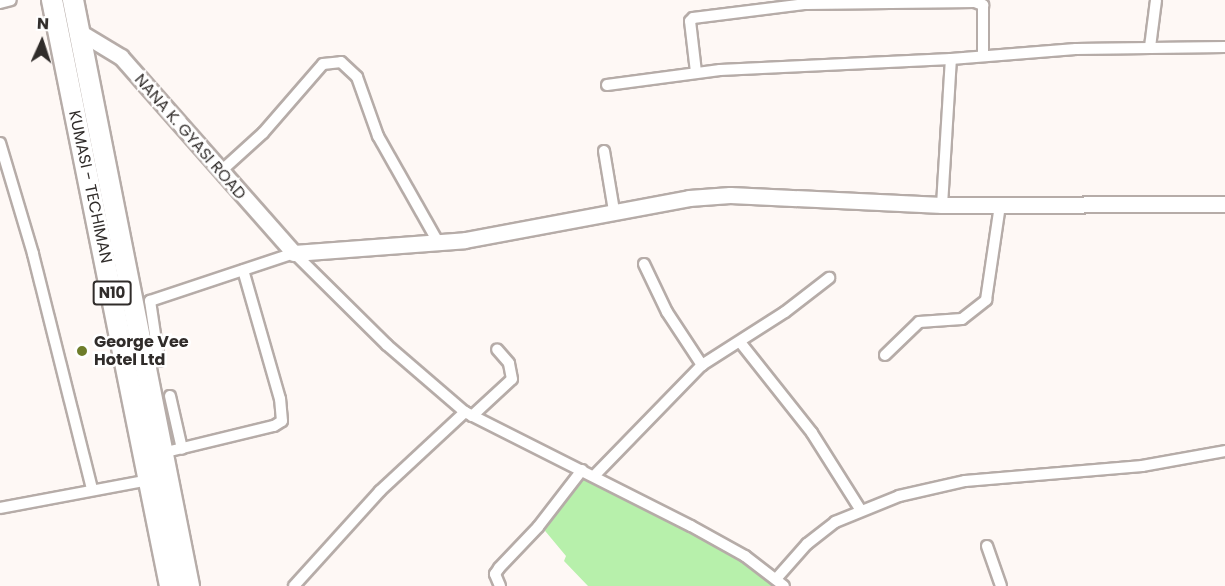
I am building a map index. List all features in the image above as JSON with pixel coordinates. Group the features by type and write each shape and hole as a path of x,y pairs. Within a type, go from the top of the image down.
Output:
{"highway":[{"name":"KUMASI - TECHIMAN","path":"52,0 170,586"},
{"name":"N10","path":"73,0 189,586"}],"street":[{"path":"0,3 11,0"},
{"path":"1150,47 1156,0"},
{"path":"696,72 690,21 693,18 806,4 975,2 983,5 983,56"},
{"name":"NANA K. GYASI ROAD","path":"78,31 121,57 219,172 294,253"},
{"path":"607,85 696,72 1150,47 1225,47"},
{"path":"942,205 951,59"},
{"path":"219,172 263,134 323,64 340,62 357,77 378,136 438,242"},
{"path":"0,143 33,254 92,489"},
{"path":"604,151 614,211"},
{"path":"159,361 150,301 294,253 438,242 520,232 614,211 689,198 730,195 942,205 1225,204"},
{"path":"885,355 919,322 962,319 986,300 1000,205"},
{"path":"294,253 387,345 468,414 691,526 780,583 807,544 835,522 860,509 965,481 1142,466 1225,451"},
{"path":"644,264 667,312 702,365"},
{"path":"162,453 274,426 282,421 282,406 243,270"},
{"path":"594,476 658,406 702,365 740,342 829,278"},
{"path":"740,342 794,409 860,509"},
{"path":"294,586 380,491 512,379 508,363 497,350"},
{"path":"170,396 182,449"},
{"path":"500,586 495,574 499,568 538,527 582,470"},
{"path":"0,508 150,480"},
{"path":"987,546 1001,586"}],"green space":[{"path":"584,476 677,522 732,555 773,586 588,586 564,561 566,556 541,526"}],"place":[{"name":"George Vee Hotel Ltd","path":"82,351"}]}
